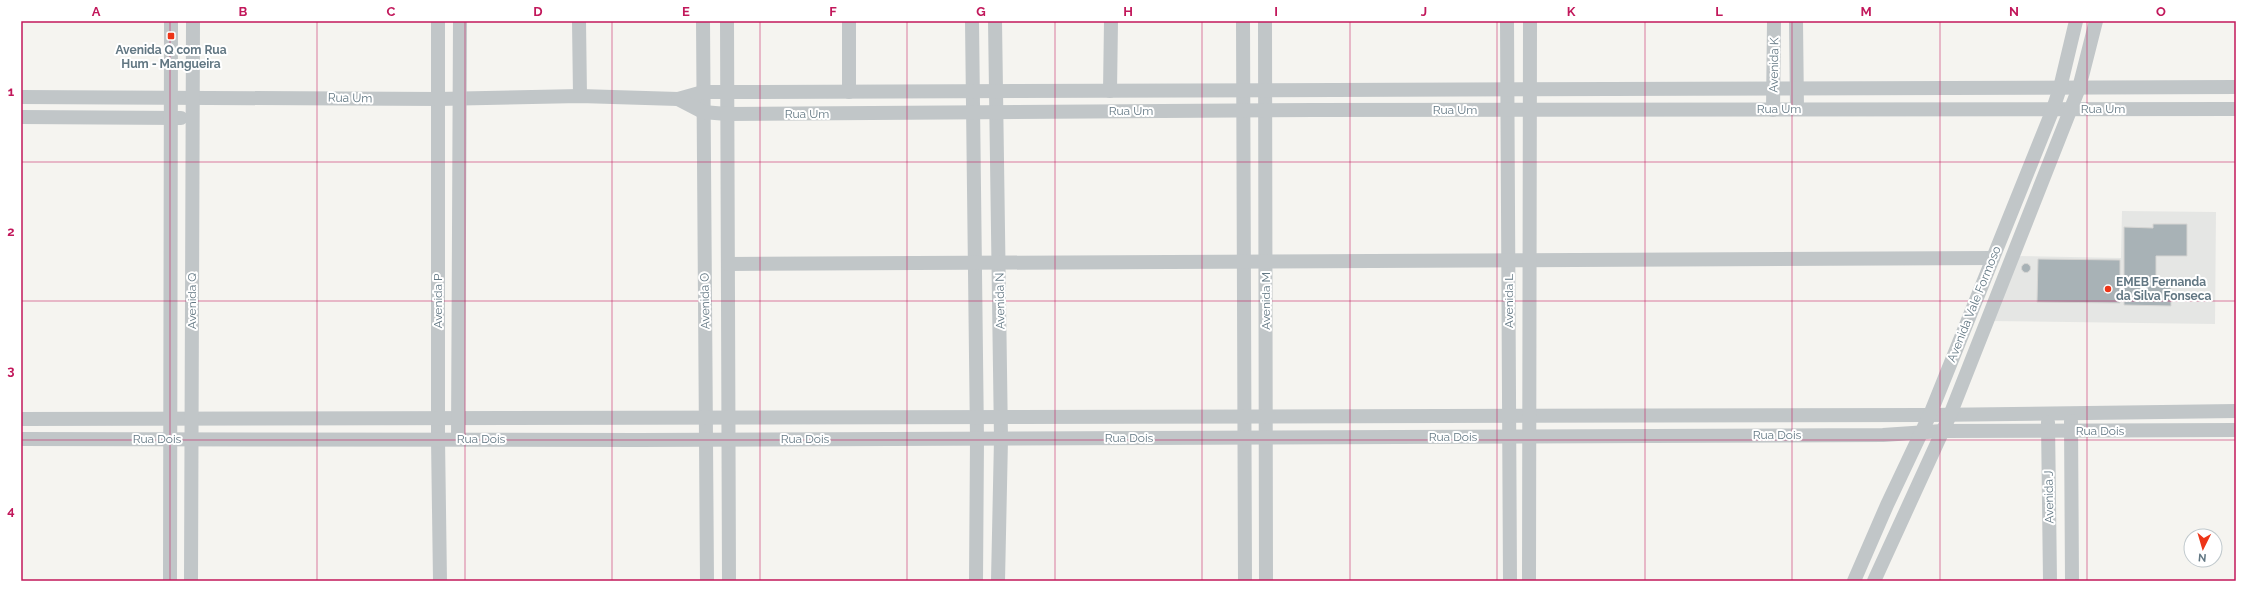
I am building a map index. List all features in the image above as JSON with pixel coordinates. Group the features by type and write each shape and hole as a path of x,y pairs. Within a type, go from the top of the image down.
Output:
{"street":[{"name":"Avenida Q","path":"170,581 169,419 172,21"},
{"name":"Avenida Q","path":"191,581 193,21"},
{"name":"Avenida P","path":"438,21 438,439 440,581"},
{"name":"Avenida P","path":"458,439 460,21"},
{"path":"580,21 580,96"},
{"name":"Avenida O","path":"704,21 703,112 707,440 707,581"},
{"name":"Avenida O","path":"727,21 729,581"},
{"path":"849,21 849,92"},
{"name":"Avenida N","path":"972,21 977,439 976,581"},
{"name":"Avenida N","path":"995,21 996,91 998,112 1001,418 998,581"},
{"path":"1110,91 1111,21"},
{"name":"Avenida M","path":"1243,21 1246,438 1245,581"},
{"name":"Avenida M","path":"1265,21 1266,581"},
{"name":"Avenida L","path":"1506,21 1508,110 1510,581"},
{"name":"Avenida L","path":"1529,581 1530,21"},
{"name":"Avenida K","path":"1773,110 1774,21"},
{"name":"Avenida K","path":"1796,21 1797,109"},
{"name":"Avenida Vale Formoso","path":"1854,581 1886,505 1930,415 2053,109 2060,88 2076,21"},
{"name":"Avenida Vale Formoso","path":"1874,581 1950,415 2079,88 2096,21"},
{"name":"Rua Um","path":"21,97 460,99 580,96 678,99 703,92 2236,87"},
{"name":"Rua Um","path":"678,99 703,112 727,114 1797,109 2236,109"},
{"path":"21,118 192,118"},
{"path":"171,230 192,230"},
{"path":"728,264 1993,258"},
{"path":"438,261 459,260"},
{"name":"Rua Dois","path":"21,419 458,420 1950,415 2236,411"},
{"name":"Avenida J","path":"2047,413 2050,581"},
{"name":"Avenida J","path":"2071,413 2072,581"},
{"name":"Rua Dois","path":"21,439 729,440 1266,438 1883,435 1942,431 2236,430"}],"shaded area":[{"name":"EMEB Fernanda da Silva Fonseca","path":"2122,211 2216,212 2215,324 1989,321 2014,256 2121,258"}],"building":[{"path":"2153,224 2187,224 2187,256 2156,256 2156,286 2171,286 2171,306 2124,305 2124,227 2153,228"},
{"path":"2038,259 2120,260 2120,303 2037,302"},
{"path":"2026,263 2031,268 2026,273 2021,268"}],"place":[{"name":"Avenida Q com Rua Hum - Mangueira","path":"171,36"},
{"name":"EMEB Fernanda da Silva Fonseca","path":"2108,289"}]}
